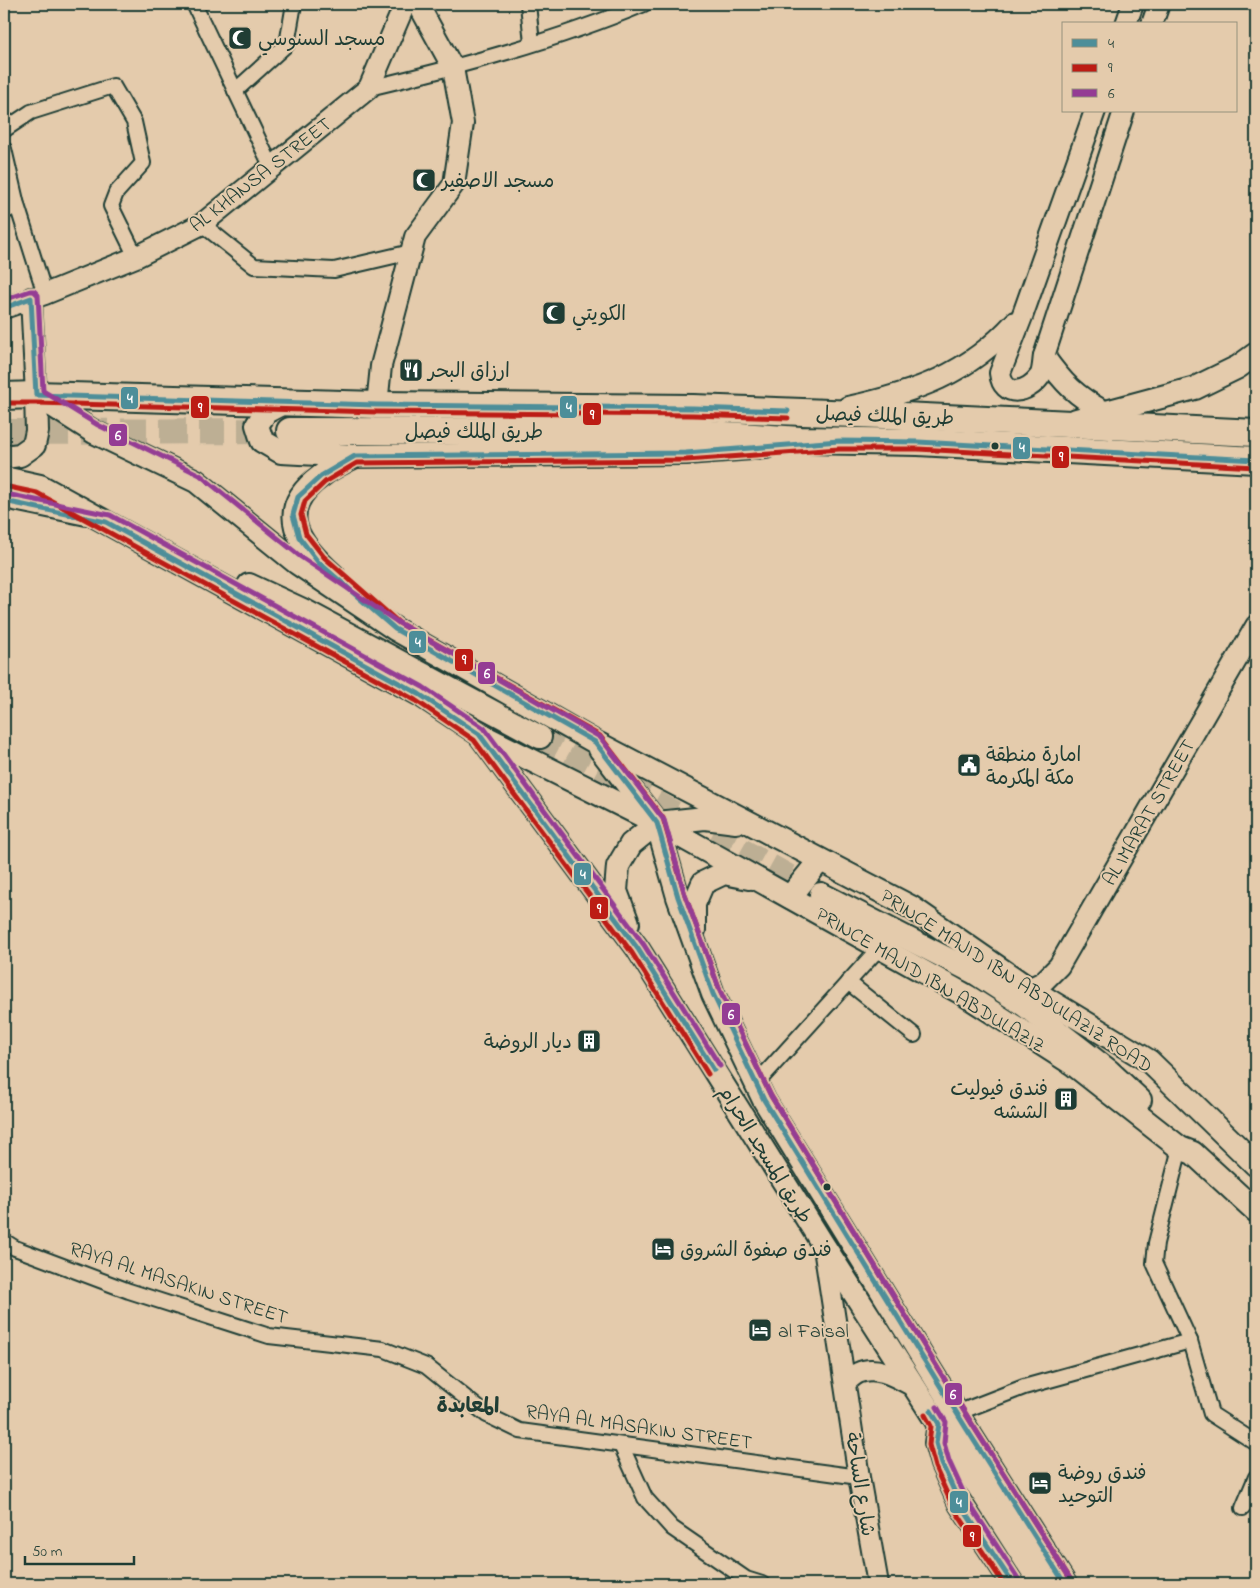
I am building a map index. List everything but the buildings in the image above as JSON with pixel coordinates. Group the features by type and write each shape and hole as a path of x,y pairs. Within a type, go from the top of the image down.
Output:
{"highway":[{"name":"طريق الملك فيصل","path":"4,396 36,395 377,405 693,408 826,412 1256,433"},
{"name":"طريق الملك فيصل","path":"290,431 680,432 801,440 918,442 1256,460"}],"main road":[{"path":"1064,424 1196,388 1238,367 1256,354"},
{"path":"4,457 20,455 34,445 37,431 36,395"},
{"path":"36,395 94,432 196,481 297,563 395,629"},
{"path":"283,402 266,412 257,425 262,441 281,452 355,456 686,453 839,441"},
{"path":"355,456 321,476 298,497 293,515 299,537 318,562 395,629"},
{"name":"طريق المسجد الحرام","path":"4,478 40,486 419,694 479,734 638,949 824,1246 915,1387 948,1418"},
{"path":"40,486 305,611 540,737"},
{"name":"PRINCE MAJID IBN ABDULAZIZ ROAD","path":"395,629 595,742 911,907 1029,989 1149,1061 1256,1165"},
{"name":"PRINCE MAJID IBN ABDULAZIZ","path":"479,734 657,823 967,996 1073,1064 1187,1150"},
{"name":"طريق المسجد الحرام","path":"595,742 657,823 678,896 713,994 764,1100 948,1418 1058,1583"},
{"path":"638,949 616,891 618,866 631,844 657,823 705,818 749,823"},
{"path":"790,897 820,860"},
{"path":"694,942 694,904 703,883 724,873 760,880"},
{"name":"PRINCE MAJID IBN ABDULAZIZ","path":"821,894 975,973 1024,1005 1109,1071 1187,1150 1256,1212"},
{"path":"948,1418 936,1443 942,1464 960,1504 1013,1584"}],"street":[{"path":"194,4 272,168"},
{"path":"235,91 287,44 294,4"},
{"name":"AL KHANSA STREET","path":"4,308 136,257 202,224 369,88 405,4"},
{"path":"377,405 381,366 414,237 454,184 463,123 453,68 418,4"},
{"path":"528,4 532,43"},
{"path":"369,88 453,68 614,16 644,4"},
{"path":"1127,22 1133,4"},
{"path":"1153,22 1158,4"},
{"path":"4,130 32,112 113,86 134,122 143,163 116,193 112,206 136,257"},
{"path":"1095,112 1023,314 1000,373 1001,383 1008,389 1017,391 1025,389 1041,374 1044,356 1124,112"},
{"path":"4,149 38,296 36,395"},
{"path":"4,212 17,205"},
{"path":"202,224 254,266 334,270 411,252"},
{"path":"826,412 893,397 931,383 967,364 998,341 1023,314"},
{"path":"1044,356 1060,378 1073,391 1105,412"},
{"path":"4,502 106,522"},
{"name":"AL IMARAT STREET","path":"1029,989 1043,982 1059,966 1256,626"},
{"path":"756,1084 880,947"},
{"path":"1059,966 1055,982 1060,1008"},
{"path":"848,982 914,1035"},
{"path":"1187,1150 1156,1243 1154,1263 1190,1341 1211,1414 1256,1443"},
{"name":"RAYA AL MASAKIN STREET","path":"4,1241 14,1248 129,1291 269,1336 383,1349 426,1366 487,1415 520,1431 859,1477"},
{"name":"شارع الساحة","path":"824,1246 859,1477 878,1584"},
{"path":"948,1418 1024,1388 1190,1341"},
{"path":"845,1383 858,1373 876,1370 894,1375 915,1387"},
{"path":"621,1445 645,1498 672,1528 746,1579 762,1584"},
{"path":"1244,1508 1256,1477"}],"tunnel":[{"path":"4,432 290,431"},
{"path":"540,737 819,892"}],"transit line":[{"name":"6","path":"4,300 30,291 34,291 38,295 43,391 98,425 200,475 301,557 399,623 600,737 664,820 685,895 720,991 771,1096 972,1424 1071,1580"},
{"name":"4","path":"4,308 31,298 36,395 377,405 693,408 788,411"},
{"name":"9","path":"4,403 377,412 693,415 788,418"},
{"name":"4","path":"1065,1584 966,1428 764,1100 713,994 678,897 657,823 595,742 395,629 318,562 299,537 293,515 298,497 321,476 355,456 686,453 839,441 918,442 1256,460"},
{"name":"9","path":"1071,1580 972,1424 771,1096 720,991 685,895 663,818 600,736 399,623 324,557 306,534 301,515 305,501 325,482 357,463 686,460 839,449 918,449 1256,467"},
{"name":"9","path":"4,486 37,493 415,700 474,740 632,953 708,1074"},
{"name":"6","path":"6,494 110,515 423,687 484,728 644,945 720,1066"},
{"name":"4","path":"4,501 106,522 419,694 479,734 638,949 714,1070"},
{"name":"6","path":"937,1407 946,1422 944,1443 949,1461 967,1500 1019,1580"},
{"name":"4","path":"931,1411 939,1424 936,1443 942,1464 960,1504 1013,1584"},
{"name":"9","path":"925,1415 931,1426 929,1445 935,1467 953,1507 1004,1584"}],"place":[{"name":"مسجد السنوسي","path":"240,38"},
{"name":"مسجد الاصفير","path":"424,180"},
{"name":"الكويتي","path":"554,313"},
{"name":"ارزاق البحر","path":"411,370"},
{"name":"امارة منطقة مكة المكرمة","path":"969,765"},
{"name":"ديار الروضة","path":"589,1041"},
{"name":"فندق فيوليت الششه","path":"1066,1099"},
{"name":"فندق صفوة الشروق","path":"663,1249"},
{"name":"al Faisal","path":"760,1330"},
{"name":"فندق روضة التوحيد","path":"1040,1483"}],"district":[{"name":"المعابدة","path":"468,1405"}]}
